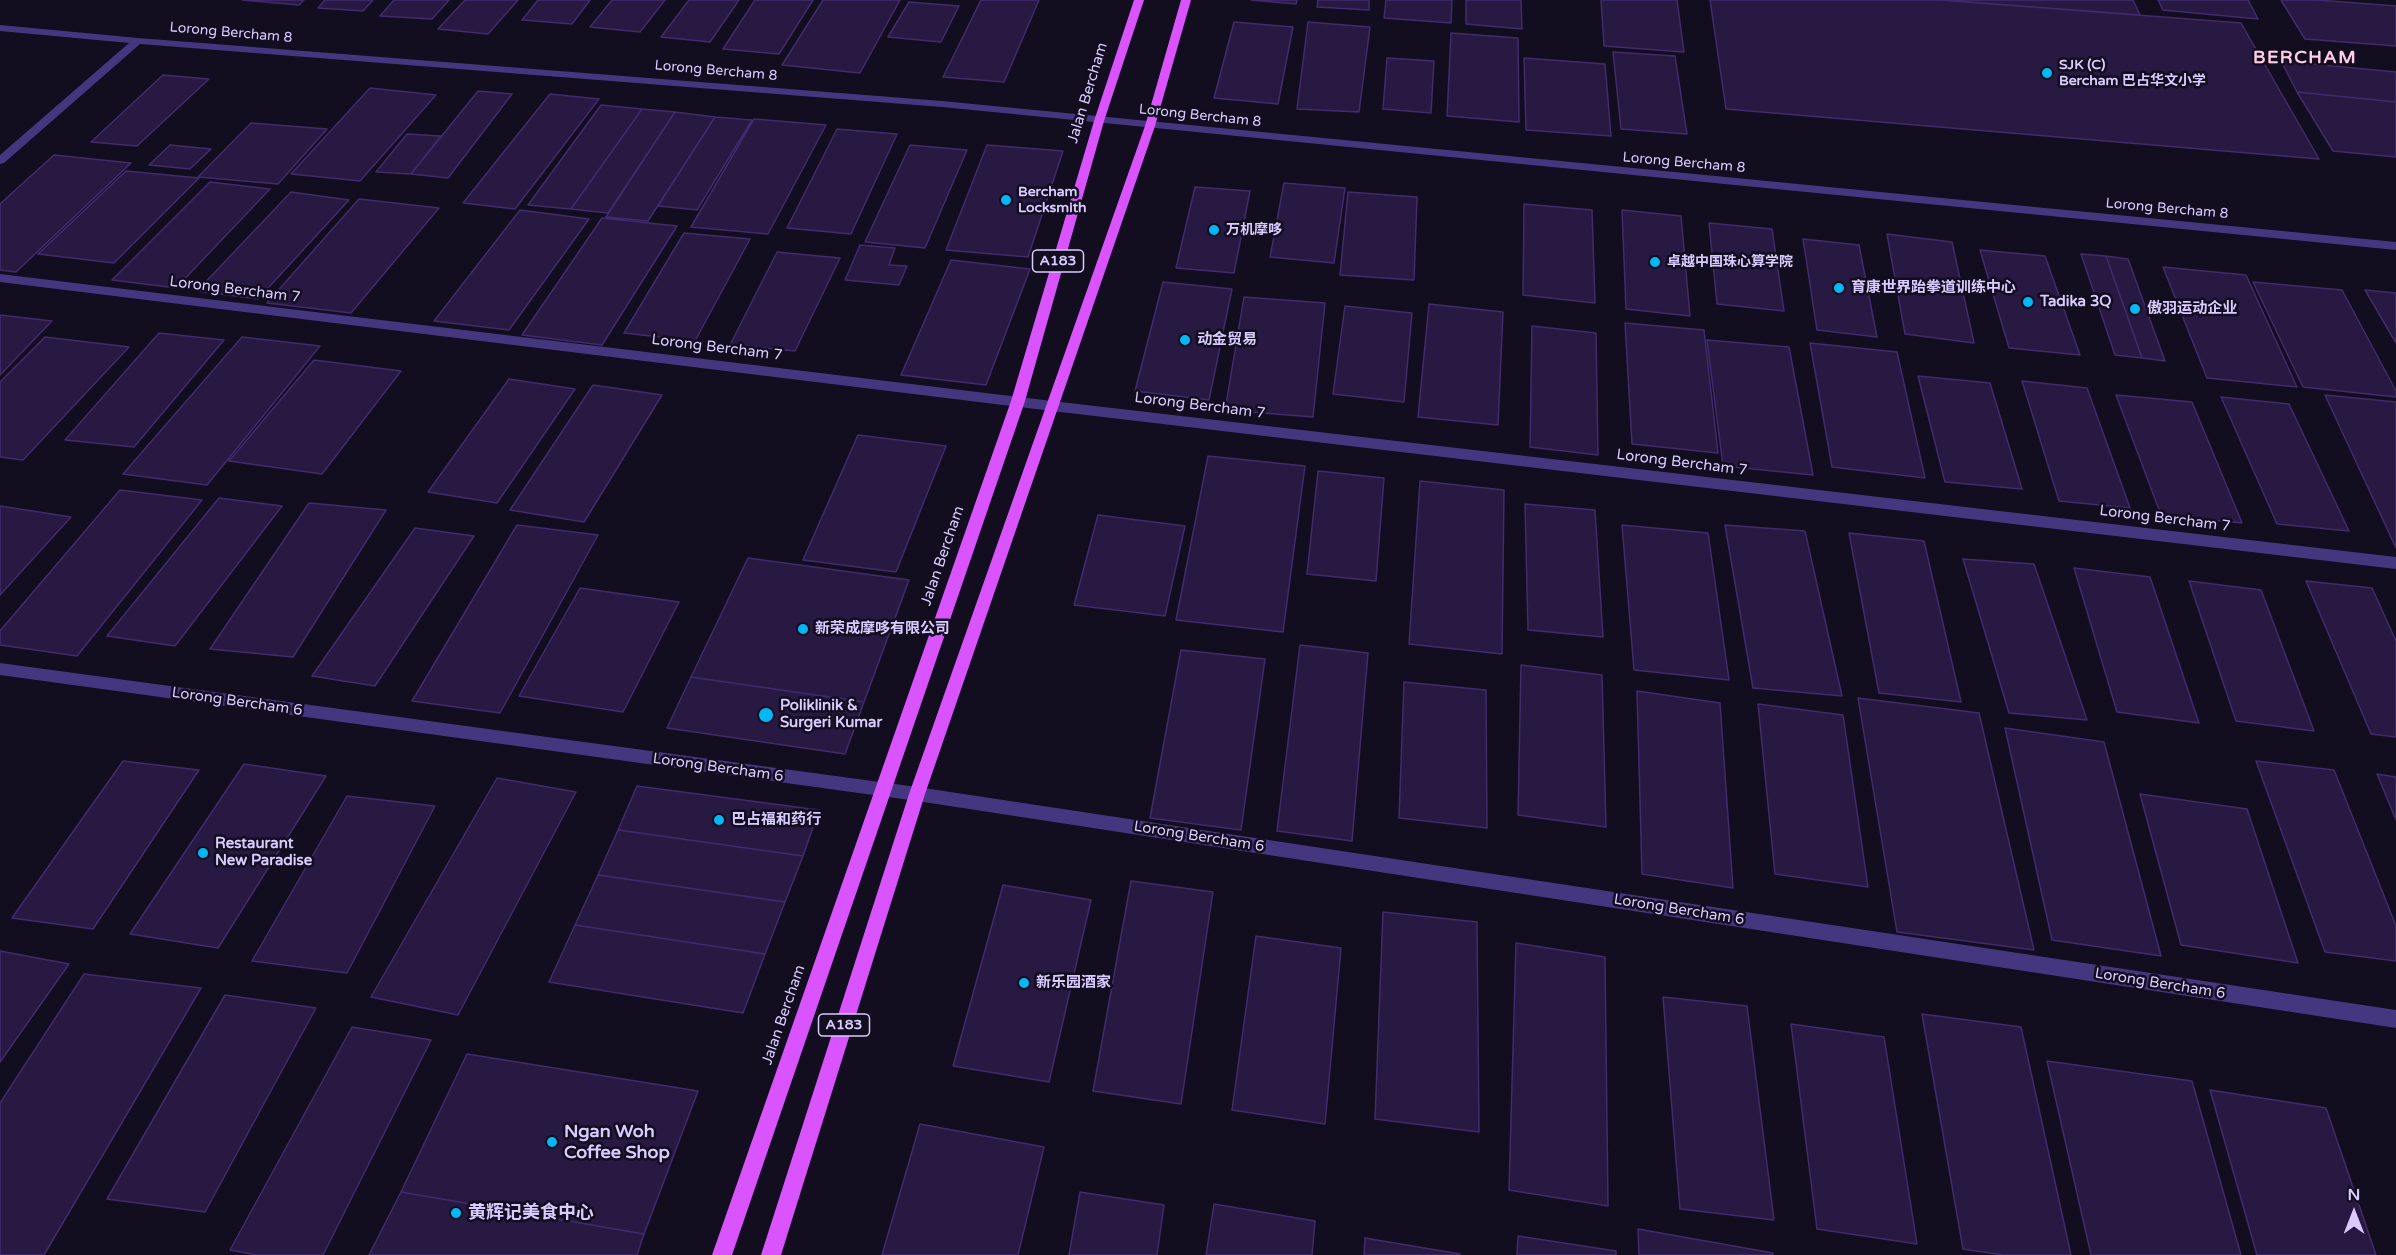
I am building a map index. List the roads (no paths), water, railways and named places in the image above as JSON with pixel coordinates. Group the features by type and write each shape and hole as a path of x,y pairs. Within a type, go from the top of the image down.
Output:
{"main road":[{"name":"Jalan Bercham","path":"722,1255 1018,401 1099,121 1138,0"},
{"name":"A183","path":"771,1255 917,794 1150,126 1186,0"}],"street":[{"name":"Lorong Bercham 8","path":"0,28 138,41 931,103 2396,246"},
{"path":"0,161 138,41"},
{"name":"Lorong Bercham 7","path":"0,278 1052,406 2396,563"},
{"name":"Lorong Bercham 6","path":"0,669 917,794 2396,1020"}],"place":[{"name":"SJK (C) Bercham 巴占华文小学","path":"2047,73"},
{"name":"Bercham Locksmith","path":"1006,200"},
{"name":"万机摩哆","path":"1214,230"},
{"name":"卓越中国珠心算学院","path":"1655,262"},
{"name":"育康世界跆拳道训练中心","path":"1839,288"},
{"name":"Tadika 3Q","path":"2028,302"},
{"name":"傲羽运动企业","path":"2135,309"},
{"name":"动金贸易","path":"1185,340"},
{"name":"新荣成摩哆有限公司","path":"803,629"},
{"name":"Poliklinik & Surgeri Kumar","path":"766,715"},
{"name":"巴占福和药行","path":"719,820"},
{"name":"Restaurant New Paradise","path":"203,853"},
{"name":"新乐园酒家","path":"1024,983"},
{"name":"Ngan Woh Coffee Shop","path":"552,1142"},
{"name":"黄辉记美食中心","path":"456,1213"}],"district":[{"name":"BERCHAM","path":"2305,58"}]}
